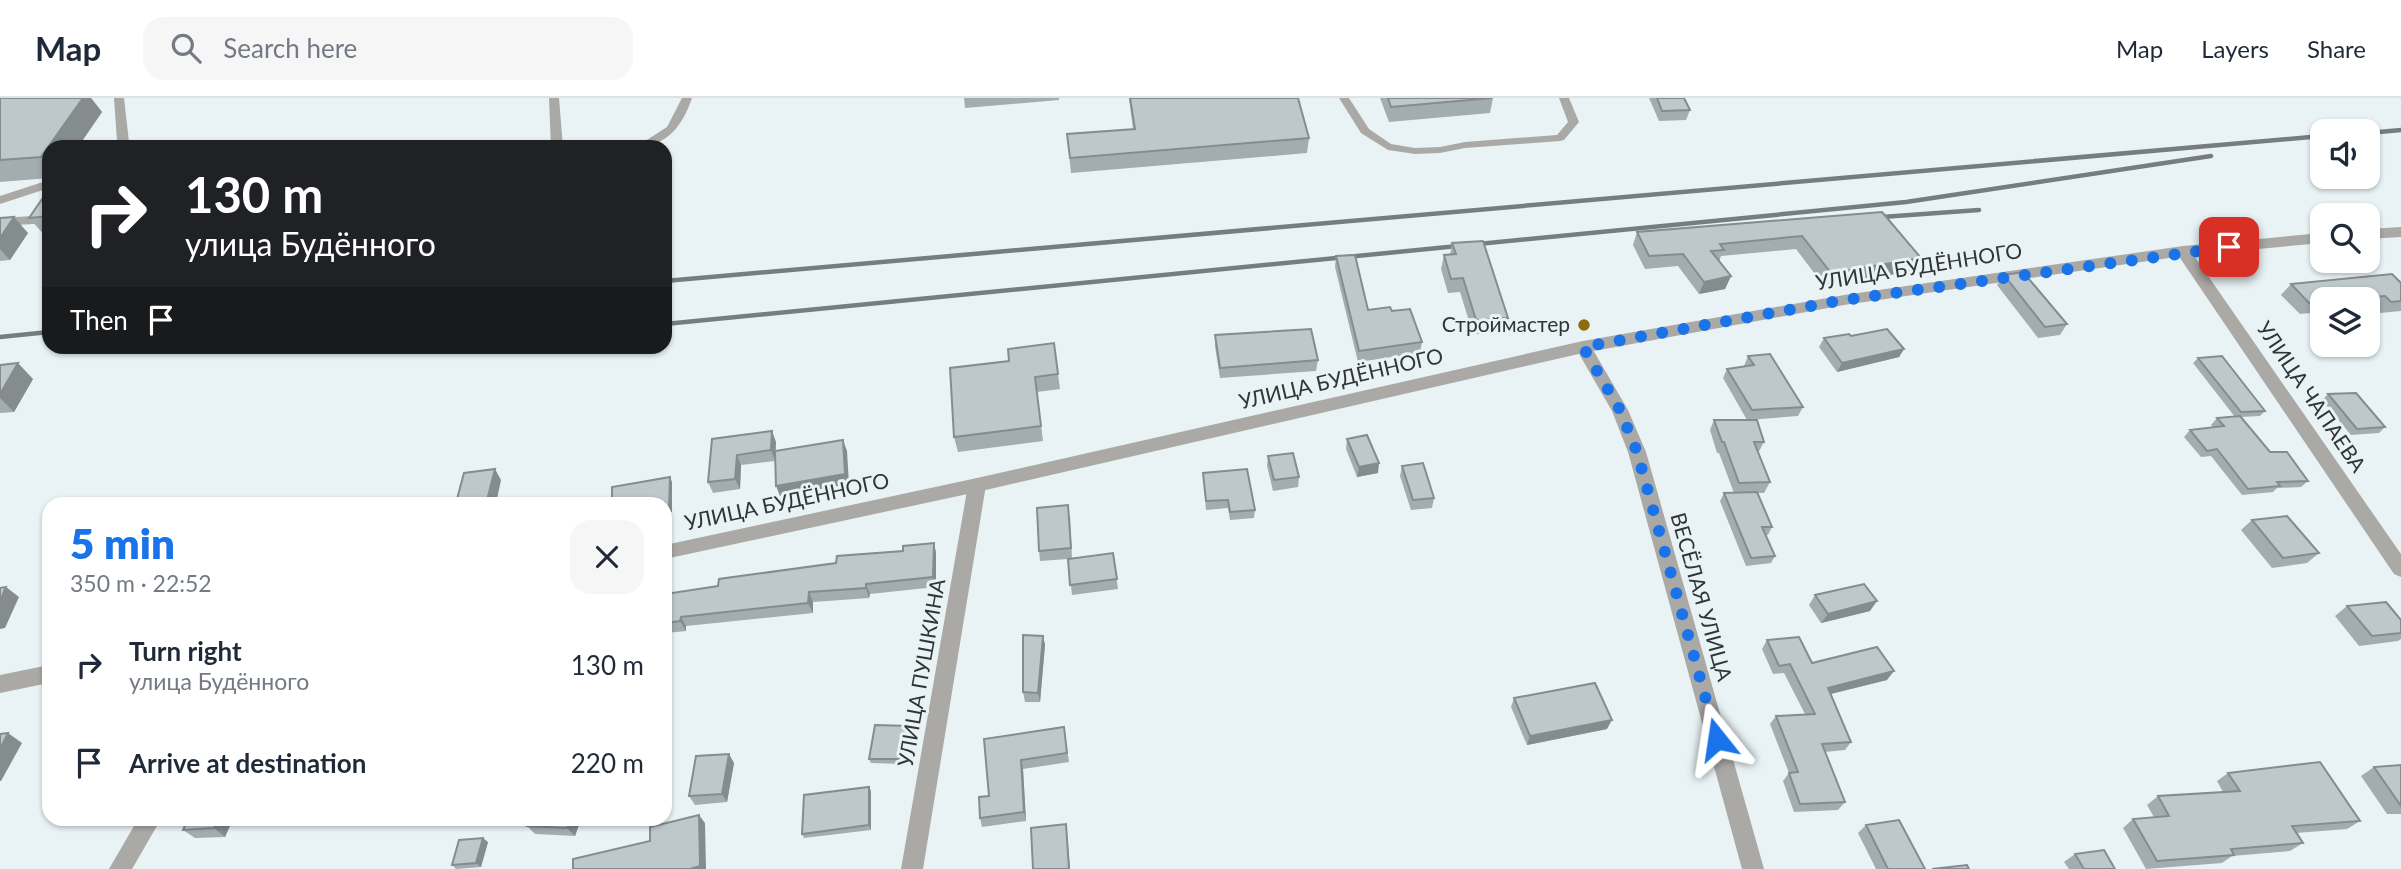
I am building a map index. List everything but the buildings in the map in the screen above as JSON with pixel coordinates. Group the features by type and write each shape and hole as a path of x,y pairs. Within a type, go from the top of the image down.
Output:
{"street":[{"path":"2380,233 2401,232"},
{"name":"УЛИЦА БУДЁННОГО","path":"672,550 977,485 1583,347 1844,300 2183,251 2310,239"},
{"name":"УЛИЦА ЧАПАЕВА","path":"2183,251 2401,569"},
{"name":"ВЕСЁЛАЯ УЛИЦА","path":"1583,347 1620,410 1637,452 1753,869"},
{"name":"УЛИЦА ПУШКИНА","path":"912,869 977,485"},
{"path":"0,684 42,675"},
{"path":"120,869 146,826"}],"lane":[{"path":"119,98 123,140"},
{"path":"554,98 557,140"},
{"path":"657,140 665,136 680,121 687,98"},
{"path":"1344,98 1365,131 1388,147 1415,151 1560,138 1574,122 1564,98"},
{"path":"0,200 42,186"},
{"path":"0,222 42,219"}],"railway":[{"path":"2380,132 2401,130"},
{"path":"672,280 2310,137"},
{"path":"672,323 1906,202 2211,156"},
{"path":"1868,218 1979,210"},
{"path":"0,337 42,333"}],"place":[{"name":"Строймастер","path":"1584,325"}],"route":[{"path":"1717,739 1637,452 1620,410 1583,347 1844,300 2183,251 2229,247"}]}
